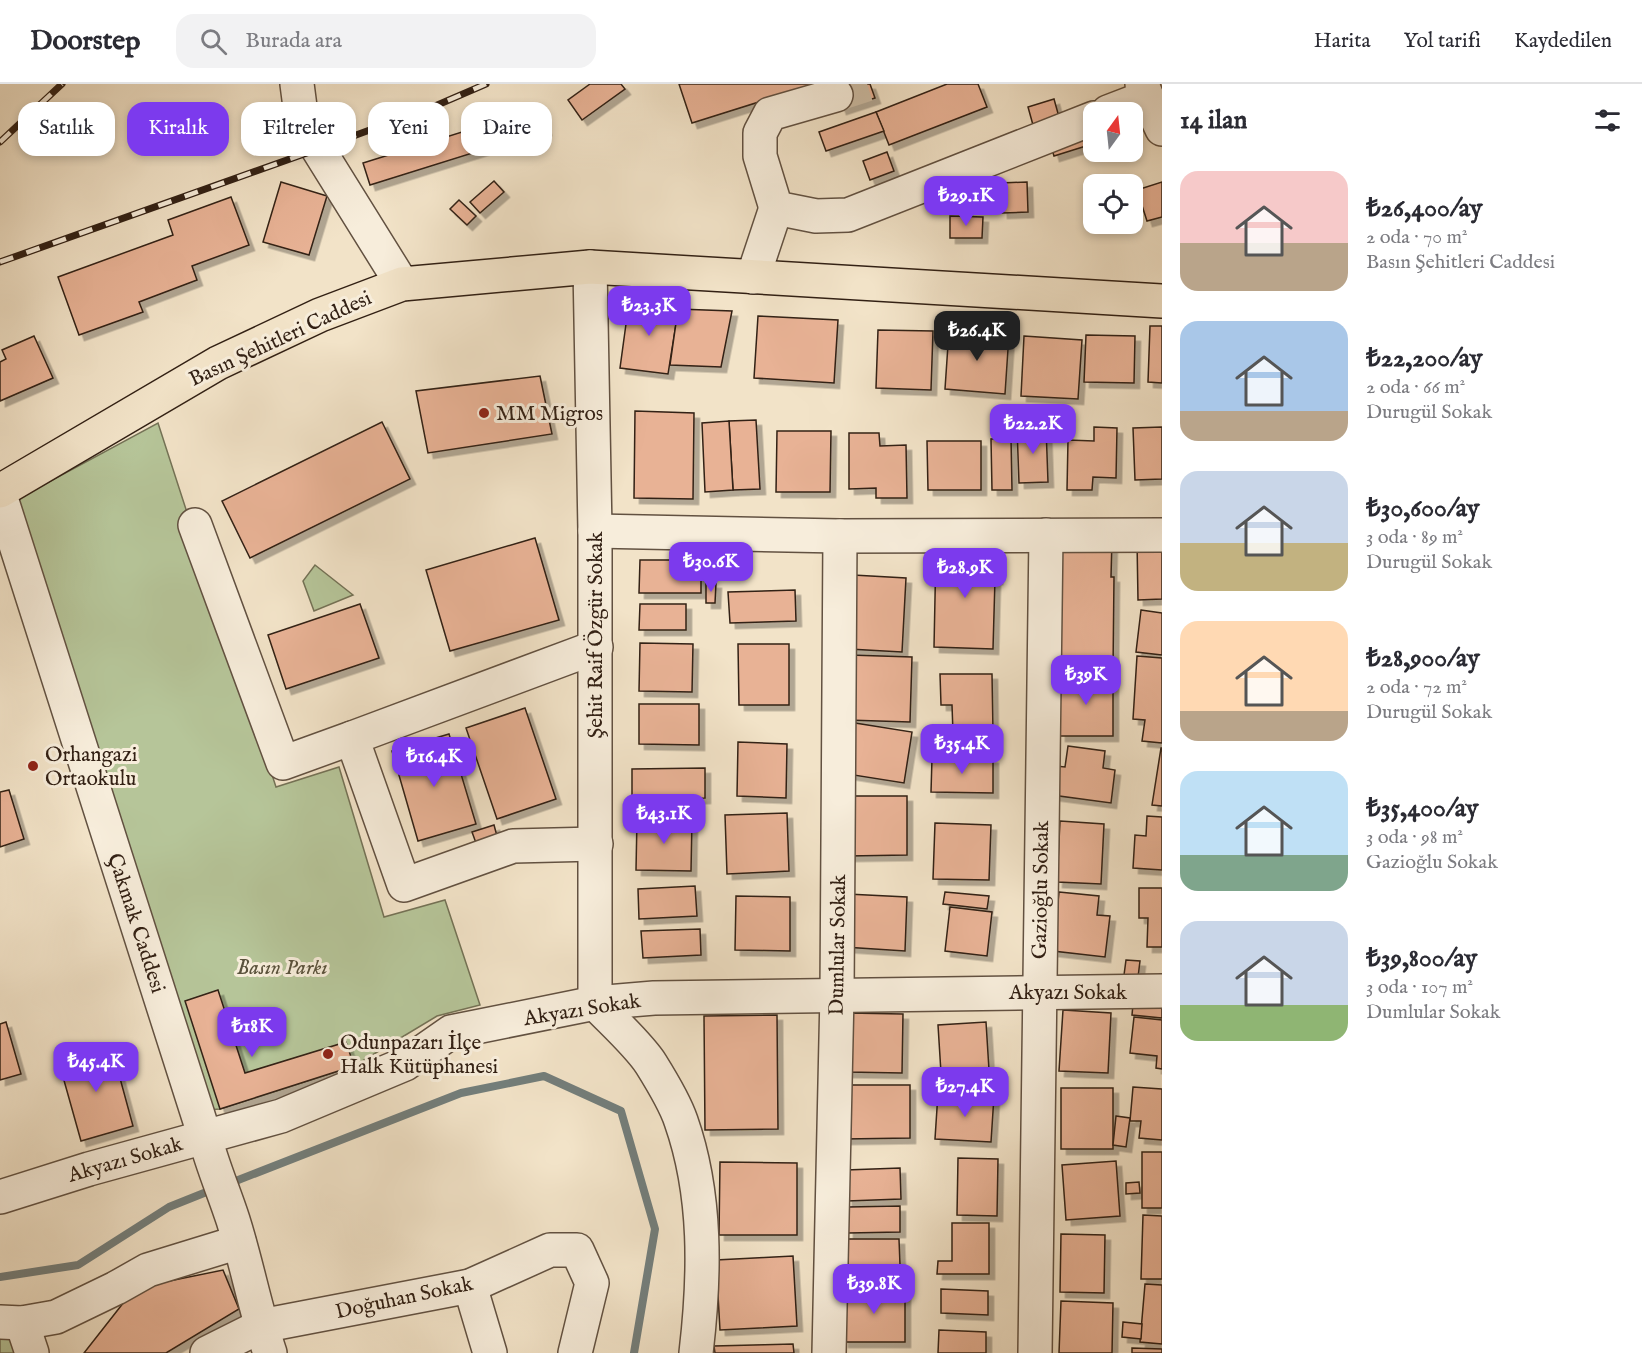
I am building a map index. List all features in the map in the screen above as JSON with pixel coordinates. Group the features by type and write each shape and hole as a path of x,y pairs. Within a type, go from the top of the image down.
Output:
{"main road":[{"name":"Basın Şehitleri Caddesi","path":"0,493 218,363 320,315 402,284 590,267 1162,301"}],"street":[{"path":"297,84 300,107 318,149 402,284"},
{"path":"1125,102 1144,91 1162,129"},
{"path":"753,277 776,208 760,156 760,133 770,114 836,95"},
{"path":"776,208 816,216 848,215 1083,122"},
{"name":"Şehit Raif Özgür Sokak","path":"590,267 596,647 595,1003"},
{"name":"Çakmak Caddesi","path":"0,493 236,1230 265,1340"},
{"path":"195,525 283,763 596,647"},
{"path":"595,531 840,536 1162,535"},
{"name":"Gazioğlu Sokak","path":"1035,1353 1046,535"},
{"name":"Dumlular Sokak","path":"829,1353 837,994 840,536"},
{"path":"352,738 404,885 513,846 596,844"},
{"name":"Akyazı Sokak","path":"0,1197 88,1169 209,1150 281,1116 405,1064 450,1032 595,1003 654,998 837,994 1162,991"},
{"path":"595,1003 650,1062 681,1120 695,1173 702,1229 702,1300 696,1353"},
{"path":"32,1353 11,1322 56,1317 117,1288 148,1270 236,1230"},
{"name":"Doğuhan Sokak","path":"207,1353 470,1286 550,1250 577,1250 592,1283 575,1353"},
{"path":"470,1286 490,1353"}],"green space":[{"name":"Basın Parkı","path":"158,423 276,787 339,767 384,917 445,900 480,1005 437,1016 354,1066 220,1109 207,1110 17,499"},
{"path":"315,565 353,595 314,611 303,581"},
{"path":"0,1323 32,1353 0,1353"}],"building":[{"path":"590,84 621,84 625,89 582,120 568,100"},
{"path":"679,84 816,84 692,123"},
{"path":"832,84 870,84 875,98 841,109"},
{"path":"947,84 978,84 987,107 889,145 876,112"},
{"path":"1054,99 1059,117 1033,125 1028,107"},
{"path":"876,112 884,131 826,151 819,132"},
{"path":"1081,130 1083,147 1054,156 1049,139"},
{"path":"461,132 463,156 370,185 363,163 385,156 449,156 449,136"},
{"path":"887,152 894,171 870,180 863,161"},
{"path":"494,181 504,192 480,213 470,202"},
{"path":"281,182 327,196 309,255 263,242"},
{"path":"1027,182 1028,212 1002,213 1001,183"},
{"path":"1162,182 1162,217 1147,221 1143,209 1143,188"},
{"path":"231,197 249,245 192,266 197,280 139,302 143,312 79,335 58,277 173,235 168,220"},
{"path":"459,200 476,216 467,225 450,209"},
{"path":"950,216 983,217 982,238 950,238"},
{"path":"629,302 679,305 668,374 620,368"},
{"path":"678,309 732,311 721,367 670,365"},
{"path":"758,316 838,320 834,383 754,378"},
{"path":"1150,326 1162,326 1162,383 1148,382"},
{"path":"878,330 933,331 931,390 876,388"},
{"path":"949,330 1009,334 1005,394 945,389"},
{"path":"1086,335 1135,336 1134,383 1084,382"},
{"path":"34,336 53,378 0,401 0,362 6,359 2,350"},
{"path":"1024,336 1082,340 1078,399 1021,396"},
{"name":"MM Migros","path":"540,376 552,434 428,453 416,391"},
{"path":"635,411 694,413 693,499 634,498"},
{"path":"756,420 760,489 733,490 729,421"},
{"path":"729,421 733,490 705,492 702,423"},
{"path":"382,422 410,479 250,558 222,501"},
{"path":"1046,427 1048,482 1019,483 1017,428"},
{"path":"1094,427 1117,428 1116,478 1093,477 1092,490 1067,490 1068,440 1094,441"},
{"path":"1162,427 1162,479 1135,480 1133,428"},
{"path":"777,431 831,431 830,492 776,492"},
{"path":"849,433 879,433 880,446 906,445 907,498 876,498 876,488 849,489"},
{"path":"1011,438 1012,490 992,490 991,439"},
{"path":"927,441 981,441 981,490 928,490"},
{"path":"535,538 559,620 450,651 426,570"},
{"path":"1054,540 1112,540 1113,670 1054,669"},
{"path":"1162,540 1162,599 1138,600 1137,541"},
{"path":"936,549 998,551 993,649 934,647"},
{"path":"640,560 701,560 701,593 639,593"},
{"path":"853,575 906,578 902,652 849,649"},
{"path":"706,583 716,583 715,603 706,603"},
{"path":"795,590 796,621 730,623 728,592"},
{"path":"360,604 379,658 286,689 268,635"},
{"path":"640,604 686,604 686,630 639,630"},
{"path":"1141,610 1162,613 1162,655 1136,652"},
{"path":"640,643 693,644 692,692 639,691"},
{"path":"738,644 789,644 789,705 739,705"},
{"path":"849,655 912,657 910,722 847,720"},
{"path":"1137,656 1162,658 1162,743 1142,741 1145,720 1133,719"},
{"path":"940,674 992,674 993,733 953,733 952,705 941,705"},
{"path":"1060,675 1113,675 1113,736 1060,736"},
{"path":"639,704 699,704 699,745 639,744"},
{"path":"525,708 556,799 497,819 466,728"},
{"path":"855,723 912,732 904,783 847,774"},
{"path":"449,734 476,824 418,841 392,751"},
{"path":"738,742 787,744 786,798 737,796"},
{"path":"1068,746 1105,751 1103,768 1115,770 1111,803 1052,795 1056,766 1065,767"},
{"path":"1162,748 1162,806 1152,805"},
{"path":"932,758 993,758 993,793 931,792"},
{"path":"705,768 705,798 632,799 632,769"},
{"path":"9,790 24,839 0,847 0,792"},
{"path":"847,796 907,796 907,855 848,856"},
{"path":"787,813 789,871 727,874 725,815"},
{"path":"1147,816 1162,817 1162,870 1133,868 1135,835 1146,836"},
{"path":"637,819 692,820 691,871 636,870"},
{"path":"1060,821 1104,824 1101,884 1057,882"},
{"path":"935,823 991,825 989,880 933,879"},
{"path":"494,825 497,836 476,843 472,832"},
{"path":"695,886 697,916 639,919 638,889"},
{"path":"1139,888 1162,888 1162,947 1147,947 1148,918 1139,918"},
{"path":"945,892 989,896 987,909 943,904"},
{"path":"1059,892 1099,896 1097,915 1110,916 1105,957 1053,951"},
{"path":"847,894 907,897 905,951 844,947"},
{"path":"736,896 790,897 790,951 735,950"},
{"path":"950,907 992,912 987,956 945,951"},
{"path":"700,929 701,955 643,958 641,931"},
{"path":"1126,960 1140,961 1138,977 1124,975"},
{"name":"Odunpazarı İlçe Halk Kütüphanesi","path":"218,990 245,1073 346,1042 354,1066 220,1109 185,1001"},
{"path":"1133,1004 1162,1007 1162,1018 1132,1015"},
{"path":"1063,1010 1111,1013 1108,1073 1059,1071"},
{"path":"847,1013 903,1014 902,1073 847,1072"},
{"path":"777,1015 778,1129 705,1130 704,1016"},
{"path":"1134,1017 1162,1020 1162,1069 1156,1068 1157,1056 1130,1053"},
{"path":"6,1022 21,1074 0,1080 0,1024"},
{"path":"986,1022 989,1070 941,1073 938,1025"},
{"path":"111,1045 133,1126 81,1141 58,1059"},
{"path":"844,1085 910,1085 910,1138 844,1139"},
{"path":"1133,1087 1162,1089 1162,1140 1139,1138 1141,1121 1130,1121"},
{"path":"1061,1088 1113,1088 1113,1149 1061,1149"},
{"path":"938,1093 994,1096 991,1142 935,1139"},
{"path":"1116,1116 1130,1118 1126,1147 1113,1145"},
{"path":"1142,1152 1162,1152 1162,1208 1142,1208"},
{"path":"958,1158 998,1159 997,1216 957,1215"},
{"path":"1116,1161 1120,1216 1066,1220 1062,1165"},
{"path":"720,1162 797,1163 797,1235 719,1235"},
{"path":"900,1168 901,1199 847,1201 846,1170"},
{"path":"1139,1182 1140,1193 1126,1194 1126,1183"},
{"path":"900,1206 900,1232 848,1233 848,1207"},
{"path":"1143,1215 1162,1216 1162,1279 1141,1279"},
{"path":"952,1223 989,1223 989,1274 937,1274 938,1261 952,1261"},
{"path":"1061,1234 1105,1235 1104,1293 1060,1292"},
{"path":"847,1239 899,1239 900,1265 848,1265"},
{"path":"793,1256 797,1326 720,1330 716,1260"},
{"path":"223,1270 239,1309 166,1353 84,1353 135,1288"},
{"path":"1145,1284 1162,1285 1162,1344 1140,1342"},
{"path":"843,1289 905,1289 905,1342 843,1342"},
{"path":"941,1289 988,1291 988,1315 941,1313"},
{"path":"1061,1301 1113,1303 1112,1353 1059,1353"},
{"path":"1123,1322 1142,1324 1141,1339 1122,1337"},
{"path":"939,1330 986,1332 986,1353 938,1353"},
{"path":"793,1344 794,1353 715,1353 714,1346"},
{"path":"1132,1348 1162,1349 1162,1353 1132,1353"}],"waterway":[{"path":"228,1184 461,1093 544,1076 621,1111 655,1229 634,1353"},
{"path":"0,1277 78,1265 169,1207 214,1189"}],"tunnel":[{"path":"836,95 870,84"}],"railway":[{"path":"0,142 62,84"},
{"path":"0,262 318,149 435,106 486,84"}],"place":[{"name":"MM Migros","path":"484,413"},
{"name":"Orhangazi Ortaokulu","path":"33,766"},
{"name":"Odunpazarı İlçe Halk Kütüphanesi","path":"328,1054"}]}
